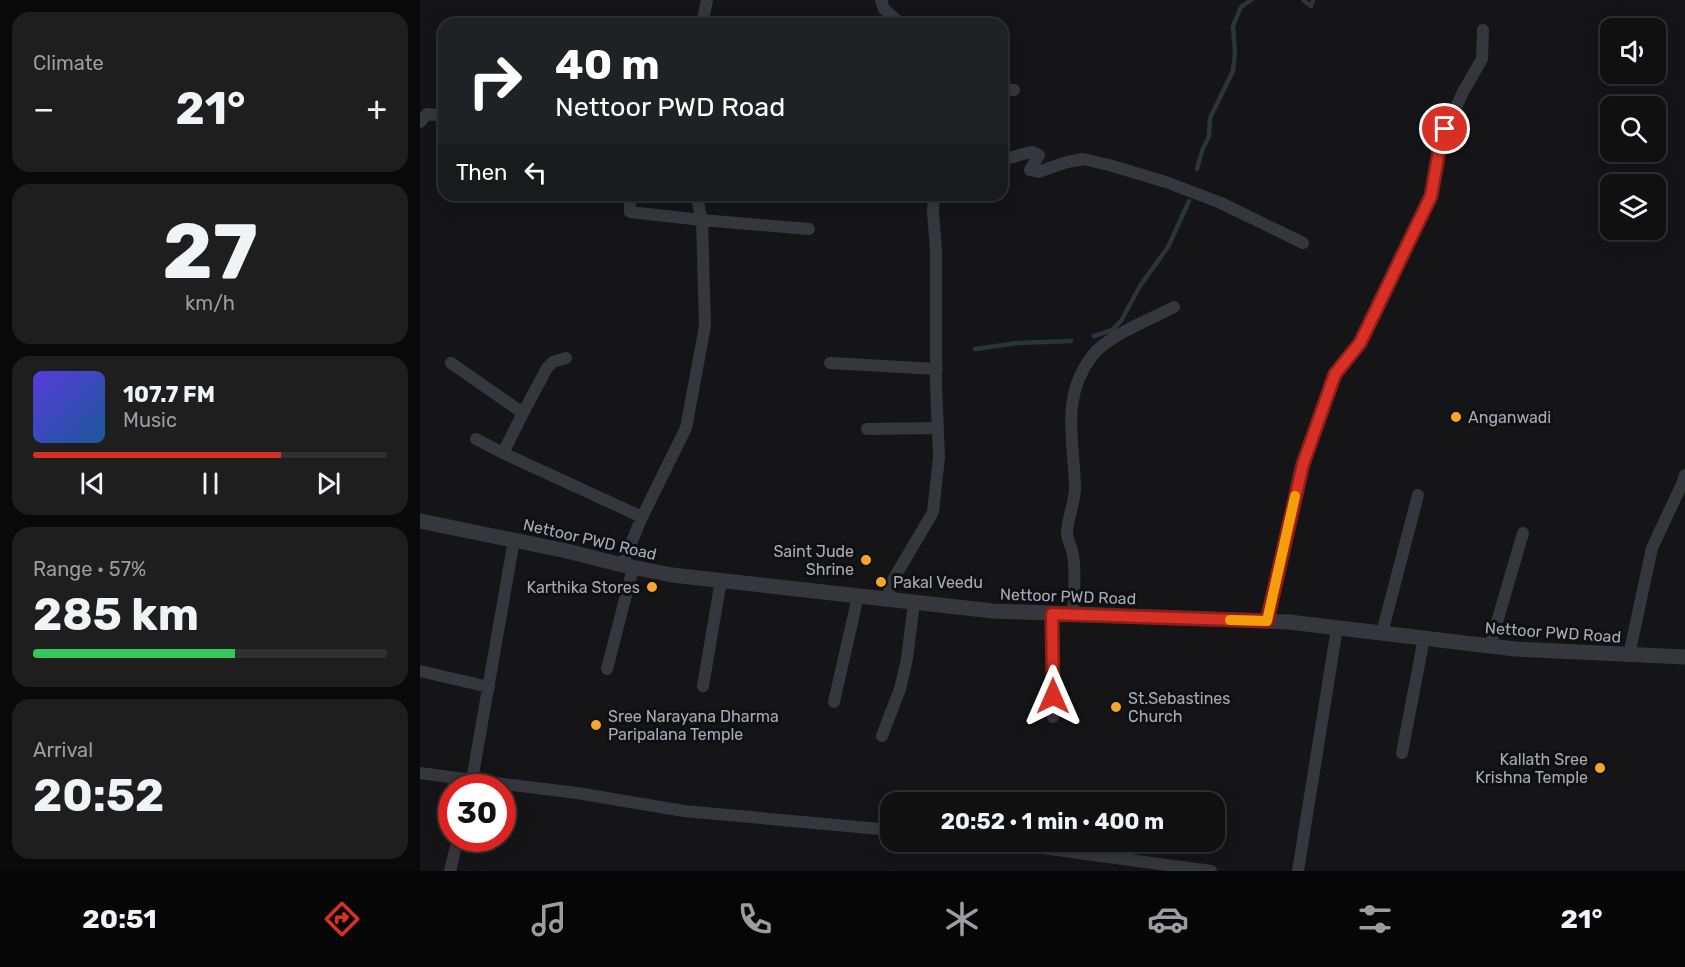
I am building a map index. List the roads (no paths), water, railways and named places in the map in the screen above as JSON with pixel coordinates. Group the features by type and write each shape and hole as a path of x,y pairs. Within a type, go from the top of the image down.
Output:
{"street":[{"path":"703,18 707,0"},
{"path":"881,0 884,9 894,18"},
{"path":"1267,621 1303,464 1335,374 1360,343 1431,196 1443,134 1482,59 1483,30"},
{"path":"420,122 427,114 438,115"},
{"path":"1008,158 1032,152 1039,155 1030,170 1038,172 1083,159 1109,165 1166,182 1221,203 1303,243"},
{"path":"630,201 630,212 809,229"},
{"path":"607,669 627,566 642,517 686,428 705,326 702,220 697,201"},
{"path":"888,599 890,585 933,512 939,457 934,201"},
{"path":"1073,614 1075,581 1073,553 1067,533 1075,489 1071,419 1075,386 1093,354 1115,336 1174,307"},
{"path":"503,453 547,368 553,362 566,358"},
{"path":"451,363 523,413"},
{"path":"830,363 937,369"},
{"path":"867,429 938,428"},
{"path":"476,439 642,517"},
{"path":"1629,655 1652,548 1685,475"},
{"path":"1382,633 1418,495"},
{"name":"Nettoor PWD Road","path":"420,521 567,551 672,576 993,611 1289,622 1515,649 1685,657"},
{"path":"1490,646 1523,533"},
{"path":"473,774 514,540"},
{"path":"703,686 721,580"},
{"path":"834,702 858,596"},
{"path":"882,736 900,689 907,659 914,602"},
{"path":"1052,614 1053,717"},
{"path":"1299,871 1337,628"},
{"path":"1402,753 1424,638"},
{"path":"420,671 489,687"},
{"path":"420,773 438,777"},
{"path":"516,788 576,793 684,811 880,829"},
{"path":"450,871 455,852"},
{"path":"1071,852 1211,871"}],"waterway":[{"path":"1197,169 1209,136 1210,118 1233,71 1235,52 1233,26 1241,7 1251,0"},
{"path":"1303,0 1311,6 1313,0"},
{"path":"1094,336 1112,330 1121,321 1140,286 1168,247 1189,201"},
{"path":"975,349 1018,343 1071,341"}],"place":[{"name":"Anganwadi","path":"1456,417"},
{"name":"Saint Jude Shrine","path":"866,560"},
{"name":"Pakal Veedu","path":"881,582"},
{"name":"Karthika Stores","path":"652,587"},
{"name":"St.Sebastines Church","path":"1116,707"},
{"name":"Sree Narayana Dharma Paripalana Temple","path":"596,725"},
{"name":"Kallath Sree Krishna Temple","path":"1600,768"}]}
